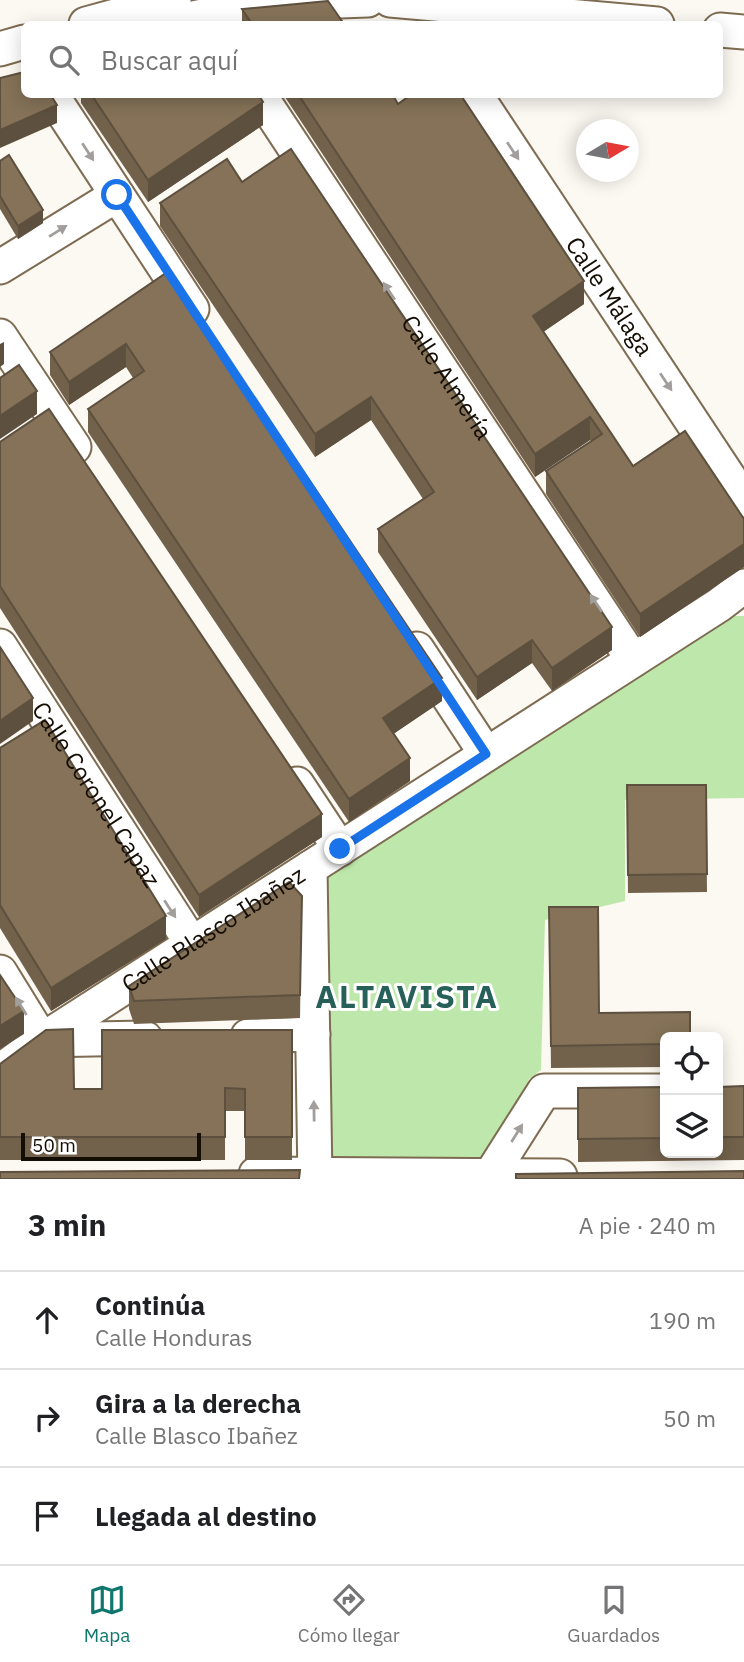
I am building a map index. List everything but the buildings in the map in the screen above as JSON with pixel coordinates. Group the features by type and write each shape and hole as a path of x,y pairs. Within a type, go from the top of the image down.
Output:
{"street":[{"path":"97,21 174,0"},
{"path":"195,21 289,3 368,0"},
{"path":"411,7 614,21"},
{"path":"723,30 744,32"},
{"path":"0,69 19,48"},
{"path":"54,98 209,335"},
{"name":"Calle Almería","path":"262,98 633,660"},
{"name":"Calle Málaga","path":"478,98 744,500"},
{"path":"0,267 117,195"},
{"path":"0,336 93,476"},
{"name":"Calle Blasco Ibañez","path":"0,1070 42,1040 486,754 633,660 735,599"},
{"path":"402,626 486,754"},
{"name":"Calle Coronel Capaz","path":"0,646 192,943"},
{"path":"278,755 340,849"},
{"path":"310,868 315,1176"},
{"path":"0,972 42,1040 177,1037"},
{"path":"218,1036 313,1034"},
{"path":"490,1177 544,1091 660,1091"},
{"path":"220,1174 597,1176"}],"green space":[{"path":"730,616 744,616 744,798 625,800 625,901 545,920 541,1070 529,1079 484,1162 323,1163 322,880"}],"district":[{"name":"ALTAVISTA","path":"407,997"}],"route":[{"path":"117,195 486,754 340,849"}]}
